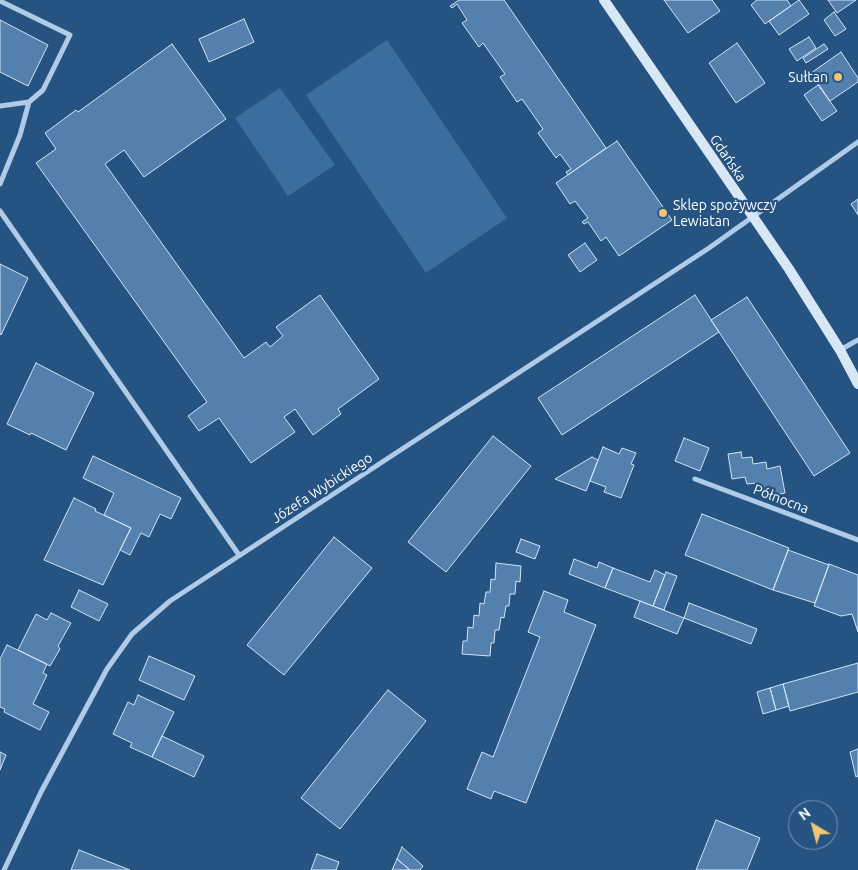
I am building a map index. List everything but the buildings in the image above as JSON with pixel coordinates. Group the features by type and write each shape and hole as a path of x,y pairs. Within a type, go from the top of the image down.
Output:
{"main road":[{"name":"Gdańska","path":"604,0 753,217 840,350 858,384"}],"street":[{"path":"0,1 70,35 43,90 29,102 0,106"},
{"path":"0,184 20,135 29,102"},
{"name":"Józefa Wybickiego","path":"4,870 50,775 107,669 132,634 170,601 709,248 858,142"},
{"path":"0,211 239,556"},
{"path":"840,350 858,340"},
{"name":"Północna","path":"695,479 858,540"}],"shaded area":[{"path":"387,40 507,218 426,273 306,95"},
{"path":"280,88 335,165 288,196 235,118"}],"place":[{"name":"Sułtan","path":"838,77"},
{"name":"Sklep spożywczy Lewiatan","path":"663,213"}]}
